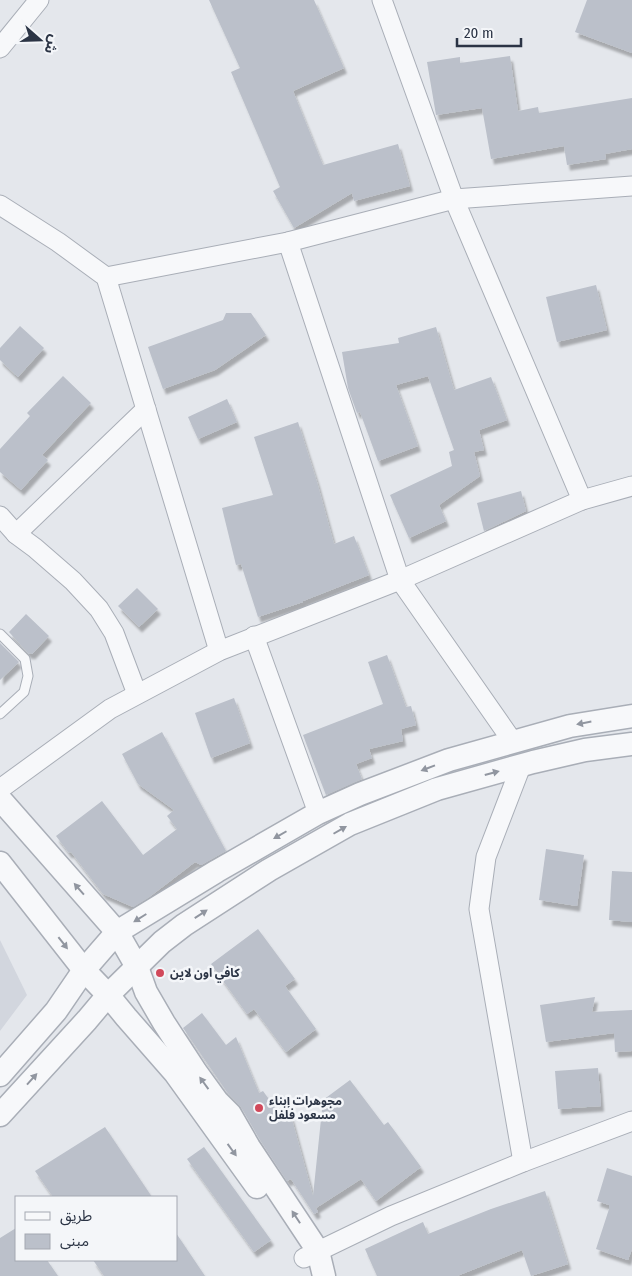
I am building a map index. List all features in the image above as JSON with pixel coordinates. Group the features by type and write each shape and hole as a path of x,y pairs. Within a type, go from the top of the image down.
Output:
{"street":[{"path":"0,48 39,0"},
{"path":"382,0 454,199 582,500"},
{"path":"106,277 288,242 454,199 632,186"},
{"path":"0,205 58,242 106,277 219,651"},
{"path":"288,242 400,580 513,742"},
{"path":"16,534 146,409"},
{"path":"0,789 110,709 219,651 400,580 582,500 632,486"},
{"path":"0,516 16,534 73,581 99,609 114,633 137,694"},
{"path":"254,636 318,813"},
{"path":"0,1075 56,1011 84,970 117,932 217,871 318,813 360,794 449,760 570,726 632,716"},
{"path":"0,1115 108,995 162,942 184,925 269,870 350,824 437,789 585,750 632,744"},
{"path":"521,766 486,857 479,909 523,1162"},
{"path":"0,799 117,932 137,967 146,992 164,1023 217,1101 230,1114 322,1276"},
{"path":"3,874 175,1073 311,1254"},
{"path":"311,1254 391,1216 523,1162 632,1121"}],"lane":[{"path":"0,634 25,659 28,676 24,692 0,714"}],"shaded area":[{"path":"0,940 27,995 0,1031"}],"building":[{"path":"209,0 314,0 344,68 293,91 323,165 398,144 410,186 354,201 352,193 294,228 273,191 280,187 231,72 240,68"},
{"path":"587,0 632,0 632,53 575,32"},
{"path":"510,56 518,111 538,107 539,113 632,98 632,149 605,154 606,159 567,165 564,146 491,159 482,108 436,115 427,62 460,57 460,63"},
{"path":"596,285 607,330 557,342 546,297"},
{"path":"226,313 251,313 266,335 215,370 163,389 148,347 223,320"},
{"path":"20,326 44,348 18,377 0,360 0,348"},
{"path":"436,327 454,390 491,377 507,420 479,430 484,450 474,452 480,476 439,505 446,521 409,538 390,495 452,466 449,452 454,450 428,376 396,385 418,446 378,461 360,412 357,413 348,388 342,352 399,343 398,338"},
{"path":"63,376 91,403 42,455 48,460 21,490 0,472 0,449 30,416 27,413"},
{"path":"227,399 237,422 198,439 188,417"},
{"path":"298,422 334,544 354,536 369,575 303,602 258,617 241,564 236,565 222,508 273,495 254,437"},
{"path":"521,491 526,511 484,531 477,503"},
{"path":"137,588 158,609 139,627 118,606"},
{"path":"26,614 49,636 32,654 29,654 9,632"},
{"path":"0,643 19,662 0,680"},
{"path":"387,655 406,707 411,706 416,725 401,729 403,741 369,749 372,758 356,764 362,779 326,795 303,735 383,704 368,662"},
{"path":"234,698 250,743 211,758 195,713"},
{"path":"162,732 226,851 201,865 195,862 148,898 133,907 103,894 71,852 69,853 56,836 102,801 143,855 177,829 167,816 174,810 138,784 122,754"},
{"path":"546,849 584,855 577,906 539,900"},
{"path":"612,871 632,872 632,922 609,920"},
{"path":"258,929 295,979 285,986 316,1029 286,1052 254,1009 247,1014 211,964"},
{"path":"595,997 592,1012 632,1010 632,1051 615,1052 614,1033 546,1042 540,1005"},
{"path":"202,1013 226,1045 236,1037 259,1093 263,1091 279,1113 291,1116 313,1196 323,1100 350,1080 384,1125 388,1122 421,1167 376,1201 361,1179 316,1208 318,1212 314,1214 291,1179 287,1181 241,1107 227,1092 183,1028"},
{"path":"598,1068 601,1106 558,1109 555,1071"},
{"path":"105,1127 151,1196 52,1196 35,1171"},
{"path":"204,1147 271,1240 254,1252 187,1159"},
{"path":"607,1168 632,1176 632,1249 628,1260 596,1249 609,1209 609,1205 597,1201"},
{"path":"545,1191 568,1264 531,1276 522,1250 457,1276 377,1276 365,1249 423,1222 428,1234 491,1209"},
{"path":"15,1229 15,1261 48,1261 58,1276 0,1276 0,1238"},
{"path":"178,1236 205,1276 104,1276 94,1261 178,1261"}],"place":[{"name":"كافي اون لاين","path":"160,973"},
{"name":"مجوهرات إبناء مسعود فلفل","path":"259,1108"}]}
